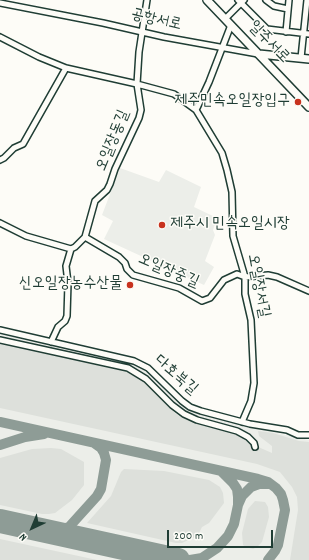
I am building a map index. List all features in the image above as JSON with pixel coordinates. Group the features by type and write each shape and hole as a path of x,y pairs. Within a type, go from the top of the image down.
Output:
{"main road":[{"name":"일주서로","path":"207,0 309,107"},
{"path":"259,54 305,59"}],"street":[{"name":"오일장동길","path":"85,237 95,201 107,190 115,169 139,118 141,110 137,84 139,52 148,0"},
{"path":"266,0 274,6 288,9"},
{"path":"286,32 289,0"},
{"path":"305,59 307,0"},
{"path":"225,19 241,1 267,30 307,34"},
{"name":"공항서로","path":"0,3 259,54"},
{"path":"0,37 39,57 66,68 174,94 196,110 223,48 231,25"},
{"path":"0,160 14,148 23,144 66,68"},
{"name":"오일장서길","path":"196,110 222,153 227,170 232,192 233,236 245,277 245,294 251,320 254,383 251,401 242,422"},
{"path":"0,223 26,236 70,250"},
{"path":"51,342 58,327 65,321 67,316 68,283 66,266 70,250 85,237"},
{"name":"오일장중길","path":"85,237 119,257 133,275 179,288 202,301 210,298 224,280 237,274 245,277 268,275 277,277 309,291"},
{"name":"다호북길","path":"0,330 134,361 148,368 190,407 242,422 287,430 298,435 309,435"},
{"path":"0,340 128,368 146,378 172,405 184,414 197,420 237,431 248,437 255,446"}],"shaded area":[{"name":"제주시 민속오일시장","path":"120,168 159,182 166,170 201,187 194,207 217,218 213,230 215,235 205,261 214,267 204,285 104,239 113,221 102,215"},
{"path":"0,333 136,365 149,373 178,401 191,410 233,423 309,440 309,560 0,560"},
{"path":"0,343 127,372 142,379 176,414 187,420 210,428 238,433 249,443 272,453 272,446 259,436 258,431 273,433 299,441 309,442 309,560 290,560 298,510 297,497 292,487 280,472 257,464 0,408"},
{"path":"32,449 61,449 84,462 84,485 72,500 55,513 49,514 42,514 0,505 0,458"},
{"path":"124,469 164,471 209,480 220,487 223,493 224,503 209,523 202,527 195,537 182,543 176,543 87,523 111,496 121,472"},
{"path":"255,501 265,502 268,507 269,517 262,542 253,549 243,545 242,533 248,509"},
{"path":"0,539 97,560 0,560"}],"taxiway":[{"path":"0,422 268,482 281,494 285,510 278,545 268,560"},
{"path":"0,445 25,437 44,434"},
{"path":"41,529 59,530 69,527 97,496 101,489 106,460 101,448 94,443"},
{"path":"172,559 190,560 202,558 217,548 228,536 234,524 238,497 237,489 222,472"},
{"path":"238,505 242,496 251,487 259,484 268,484"}],"runway":[{"path":"0,521 178,560"}],"place":[{"name":"제주민속오일장입구","path":"298,102"},
{"name":"제주시 민속오일시장","path":"162,225"},
{"name":"신오일장농수산물","path":"130,285"}]}
